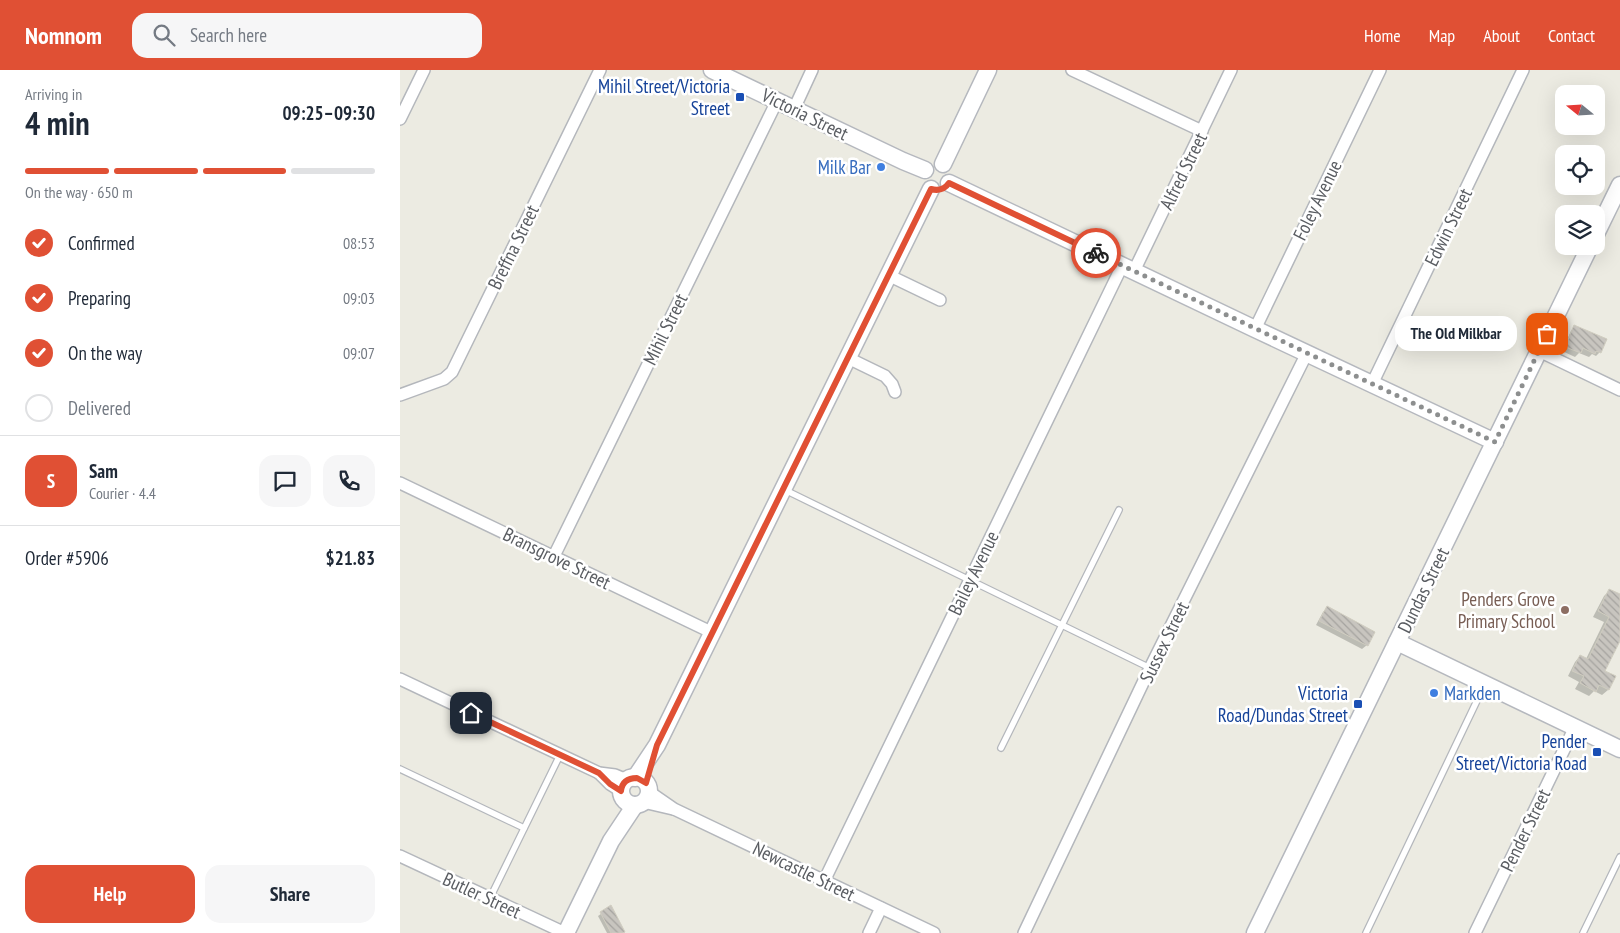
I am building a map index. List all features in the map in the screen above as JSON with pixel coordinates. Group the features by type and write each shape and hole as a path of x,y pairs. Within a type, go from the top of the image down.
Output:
{"street":[{"path":"400,119 424,70"},
{"name":"Breffna Street","path":"400,395 440,381 448,377 452,372 600,70"},
{"name":"Victoria Street","path":"712,70 925,170"},
{"path":"794,109 812,70"},
{"path":"943,164 988,70"},
{"path":"1072,70 1202,132"},
{"name":"Alfred Street","path":"1128,269 1202,132 1231,70"},
{"name":"Foley Avenue","path":"1254,329 1380,70"},
{"name":"Edwin Street","path":"1372,384 1523,70"},
{"name":"Mihil Street","path":"554,556 777,101"},
{"path":"931,164 943,164 951,175 949,183 943,189 931,189 924,181 925,170 931,164"},
{"path":"949,183 1495,442"},
{"path":"1605,216 1620,185"},
{"path":"565,933 931,189"},
{"name":"Dundas Street","path":"1255,933 1586,255"},
{"name":"Bailey Avenue","path":"824,880 970,580 1128,269"},
{"path":"888,275 940,300"},
{"path":"1539,351 1620,390"},
{"name":"Sussex Street","path":"1024,933 1150,668 1307,353"},
{"path":"848,358 885,376 892,384 895,392"},
{"name":"Bransgrove Street","path":"400,483 713,633"},
{"path":"1397,642 1620,749"},
{"name":"Newcastle Street","path":"400,679 599,773 610,784 635,791 934,933"},
{"name":"Pender Street","path":"1474,933 1575,727"},
{"name":"Butler Street","path":"400,856 565,933"},
{"path":"869,933 882,908"}],"lane":[{"path":"783,489 1150,668"},
{"path":"1001,748 1119,510"},
{"path":"1366,933 1485,684"},
{"path":"490,898 560,755"},
{"path":"400,769 524,828"},
{"path":"1583,933 1620,857"}],"building":[{"path":"1574,325 1607,339 1601,353 1596,351 1595,354 1583,348 1581,353 1565,347"},
{"path":"1609,589 1620,594 1620,641 1605,671 1616,676 1609,690 1599,685 1596,692 1580,683 1584,676 1572,671 1580,655 1588,659 1609,617 1598,611"},
{"path":"1327,606 1375,632 1368,646 1319,621"},
{"path":"611,905 625,932 623,933 611,933 600,912"}],"way so far":[{"path":"1096,253 1495,442 1547,334"}],"place":[{"name":"Mihil Street/Victoria Street","path":"740,97"},
{"name":"Milk Bar","path":"881,167"},
{"name":"The Old Milkbar","path":"1547,334"},
{"name":"Penders Grove Primary School","path":"1565,610"},
{"name":"Markden","path":"1434,693"},
{"name":"Victoria Road/Dundas Street","path":"1358,704"},
{"name":"Pender Street/Victoria Road","path":"1597,752"}],"route":[{"path":"471,713 599,773 610,784 621,791 625,781 629,779 637,778 646,783 657,745 931,189 943,189 949,183 1096,253"}]}
